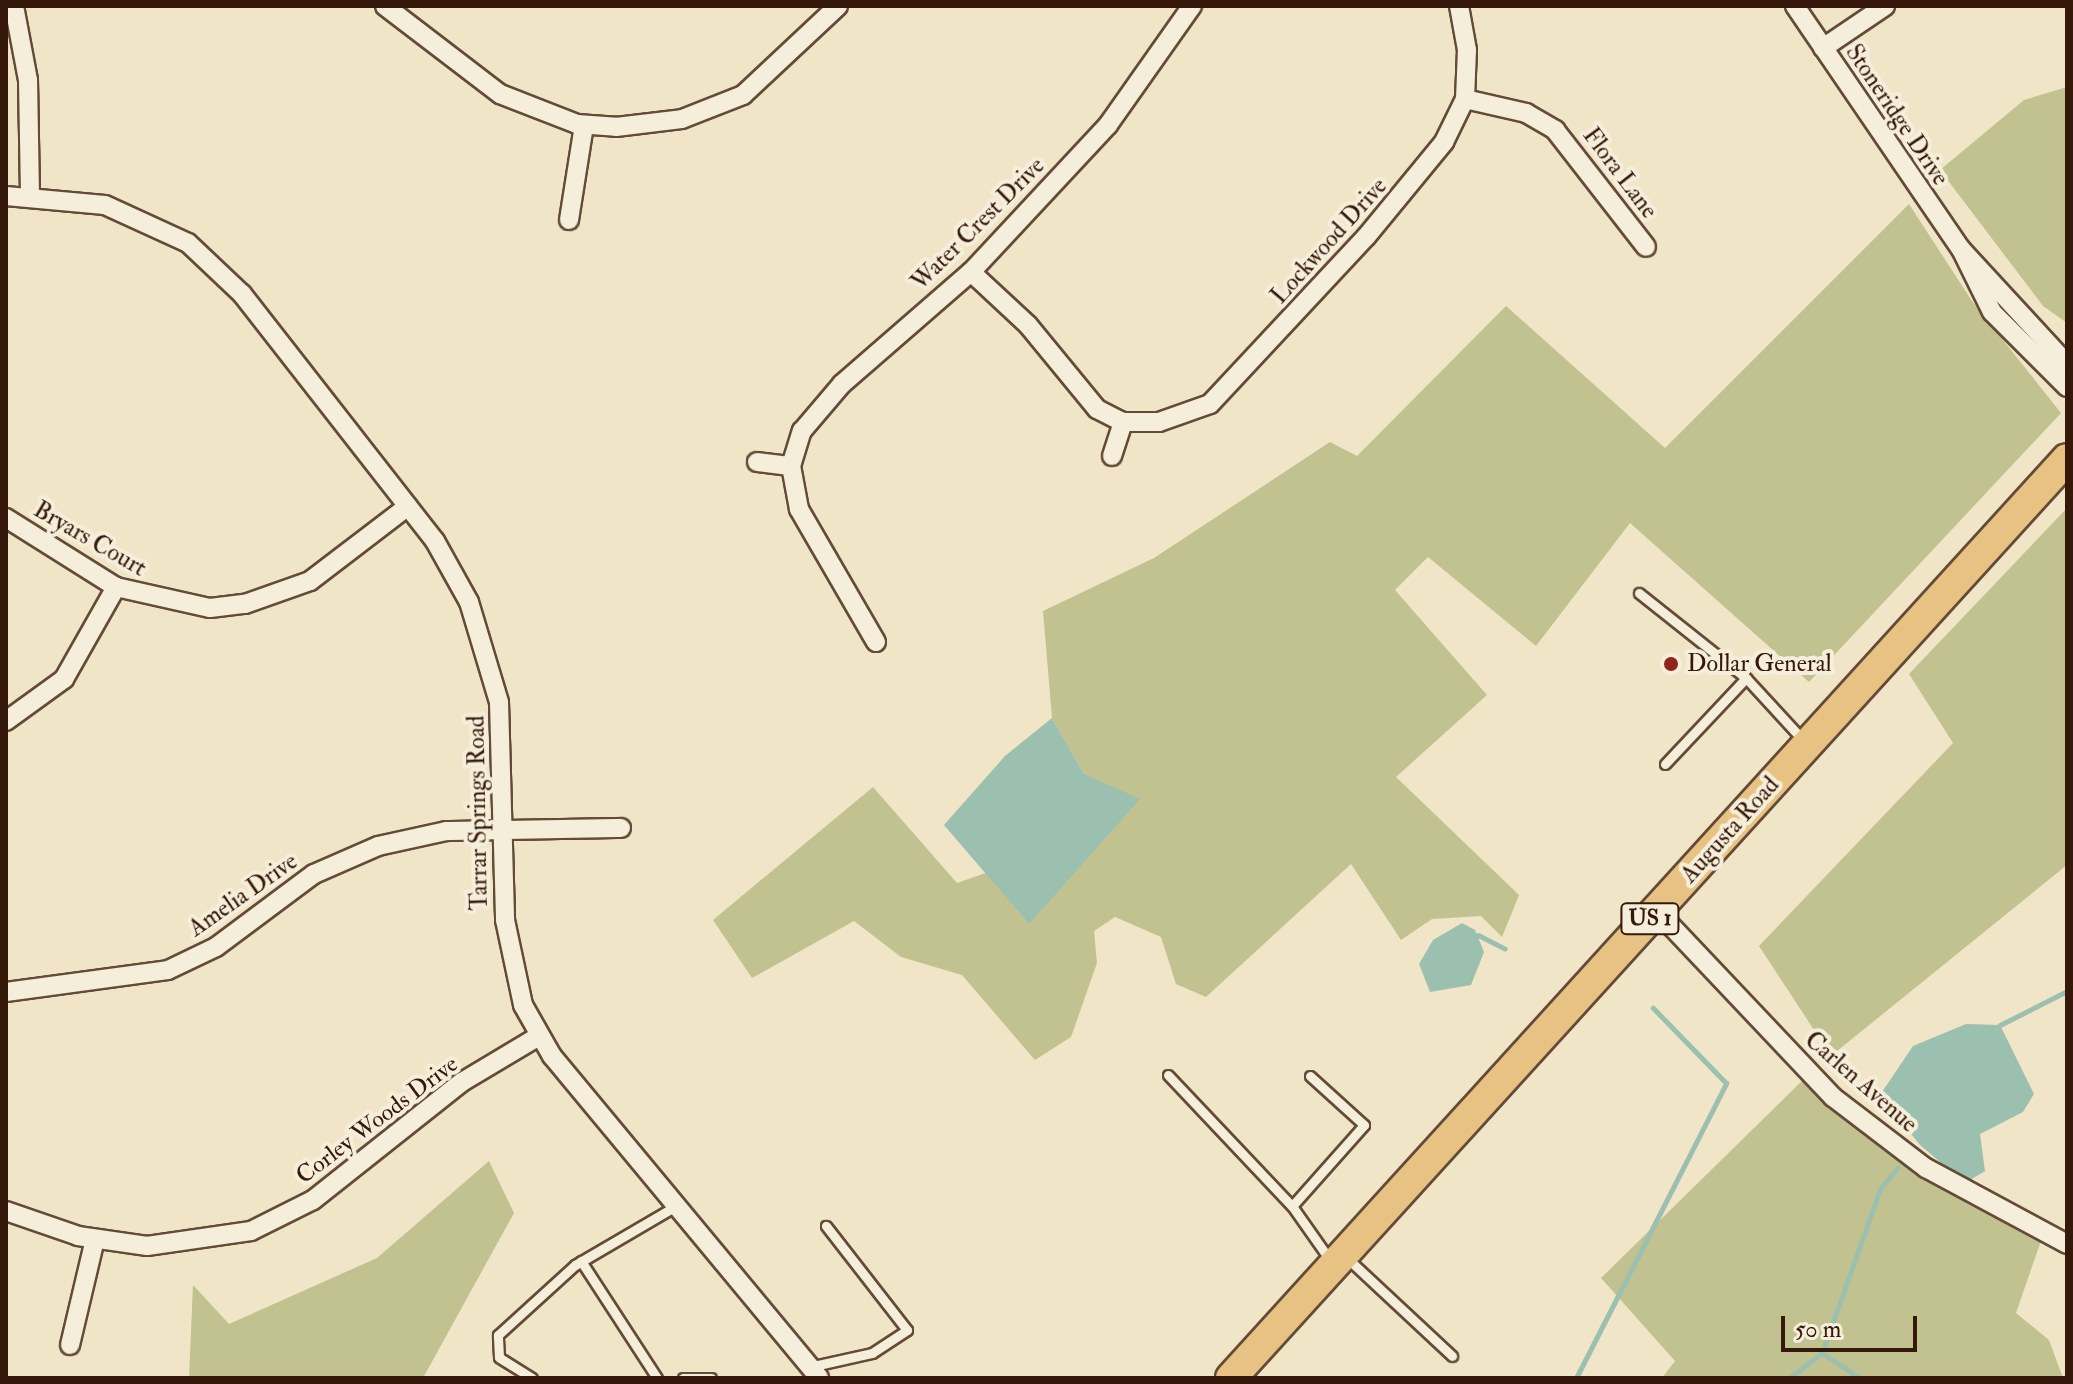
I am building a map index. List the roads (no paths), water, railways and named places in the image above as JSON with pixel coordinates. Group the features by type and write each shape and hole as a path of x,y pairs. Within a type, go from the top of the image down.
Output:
{"main road":[{"name":"Augusta Road","path":"1231,1378 2067,459"}],"street":[{"path":"14,6 28,80 30,194"},
{"path":"385,6 500,94 584,125 649,124 713,109 771,76 838,6"},
{"name":"Water Crest Drive","path":"791,466 802,431 842,384 971,272 1128,101 1192,6"},
{"name":"Lockwood Drive","path":"1123,422 1179,418 1226,394 1403,196 1444,142 1465,99 1467,50 1459,6"},
{"name":"Stoneridge Drive","path":"1795,6 1961,249 2067,364"},
{"path":"1823,48 1885,6"},
{"name":"Flora Lane","path":"1465,99 1526,113 1555,130 1646,247"},
{"path":"569,220 584,125"},
{"name":"Tarrar Springs Road","path":"6,196 30,194 140,217 217,267 408,506 454,571 482,635 499,702 506,830 508,955 539,1036 814,1372"},
{"name":"Stoneridge Drive","path":"1961,249 1992,312 2067,387"},
{"path":"971,272 1028,325 1080,392 1123,422 1112,456"},
{"path":"757,462 791,466 810,533 876,642"},
{"name":"Bryars Court","path":"6,518 116,587 193,607 278,595 339,562 408,506"},
{"path":"6,721 64,679 116,587"},
{"name":"Amelia Drive","path":"6,992 168,970 216,947 345,858 412,837 506,830 621,828"},
{"name":"Carlen Avenue","path":"1657,911 1833,1097 1926,1168 2067,1244"},
{"name":"Corley Woods Drive","path":"6,1211 95,1239 182,1244 283,1217 342,1180 462,1082 539,1036"},
{"path":"70,1345 95,1239"}],"lane":[{"path":"1639,593 1746,678 1807,745"},
{"path":"1665,764 1746,678"},
{"path":"1168,1075 1292,1206 1339,1261 1452,1356"},
{"path":"1292,1206 1364,1125 1310,1076"},
{"path":"532,1378 499,1357 498,1335 581,1261 676,1206"},
{"path":"814,1372 872,1353 907,1330 826,1226"},
{"path":"581,1261 657,1378"},
{"path":"683,1378 711,1378"}],"waterway":[{"path":"1478,935 1505,949"},
{"path":"2000,1025 2067,991"},
{"path":"1576,1378 1726,1083 1653,1008"},
{"path":"1822,1353 1880,1189 1898,1167"},
{"path":"1822,1353 1860,1378"},
{"path":"1789,1378 1822,1353"}],"place":[{"name":"Dollar General","path":"1671,664"}]}
